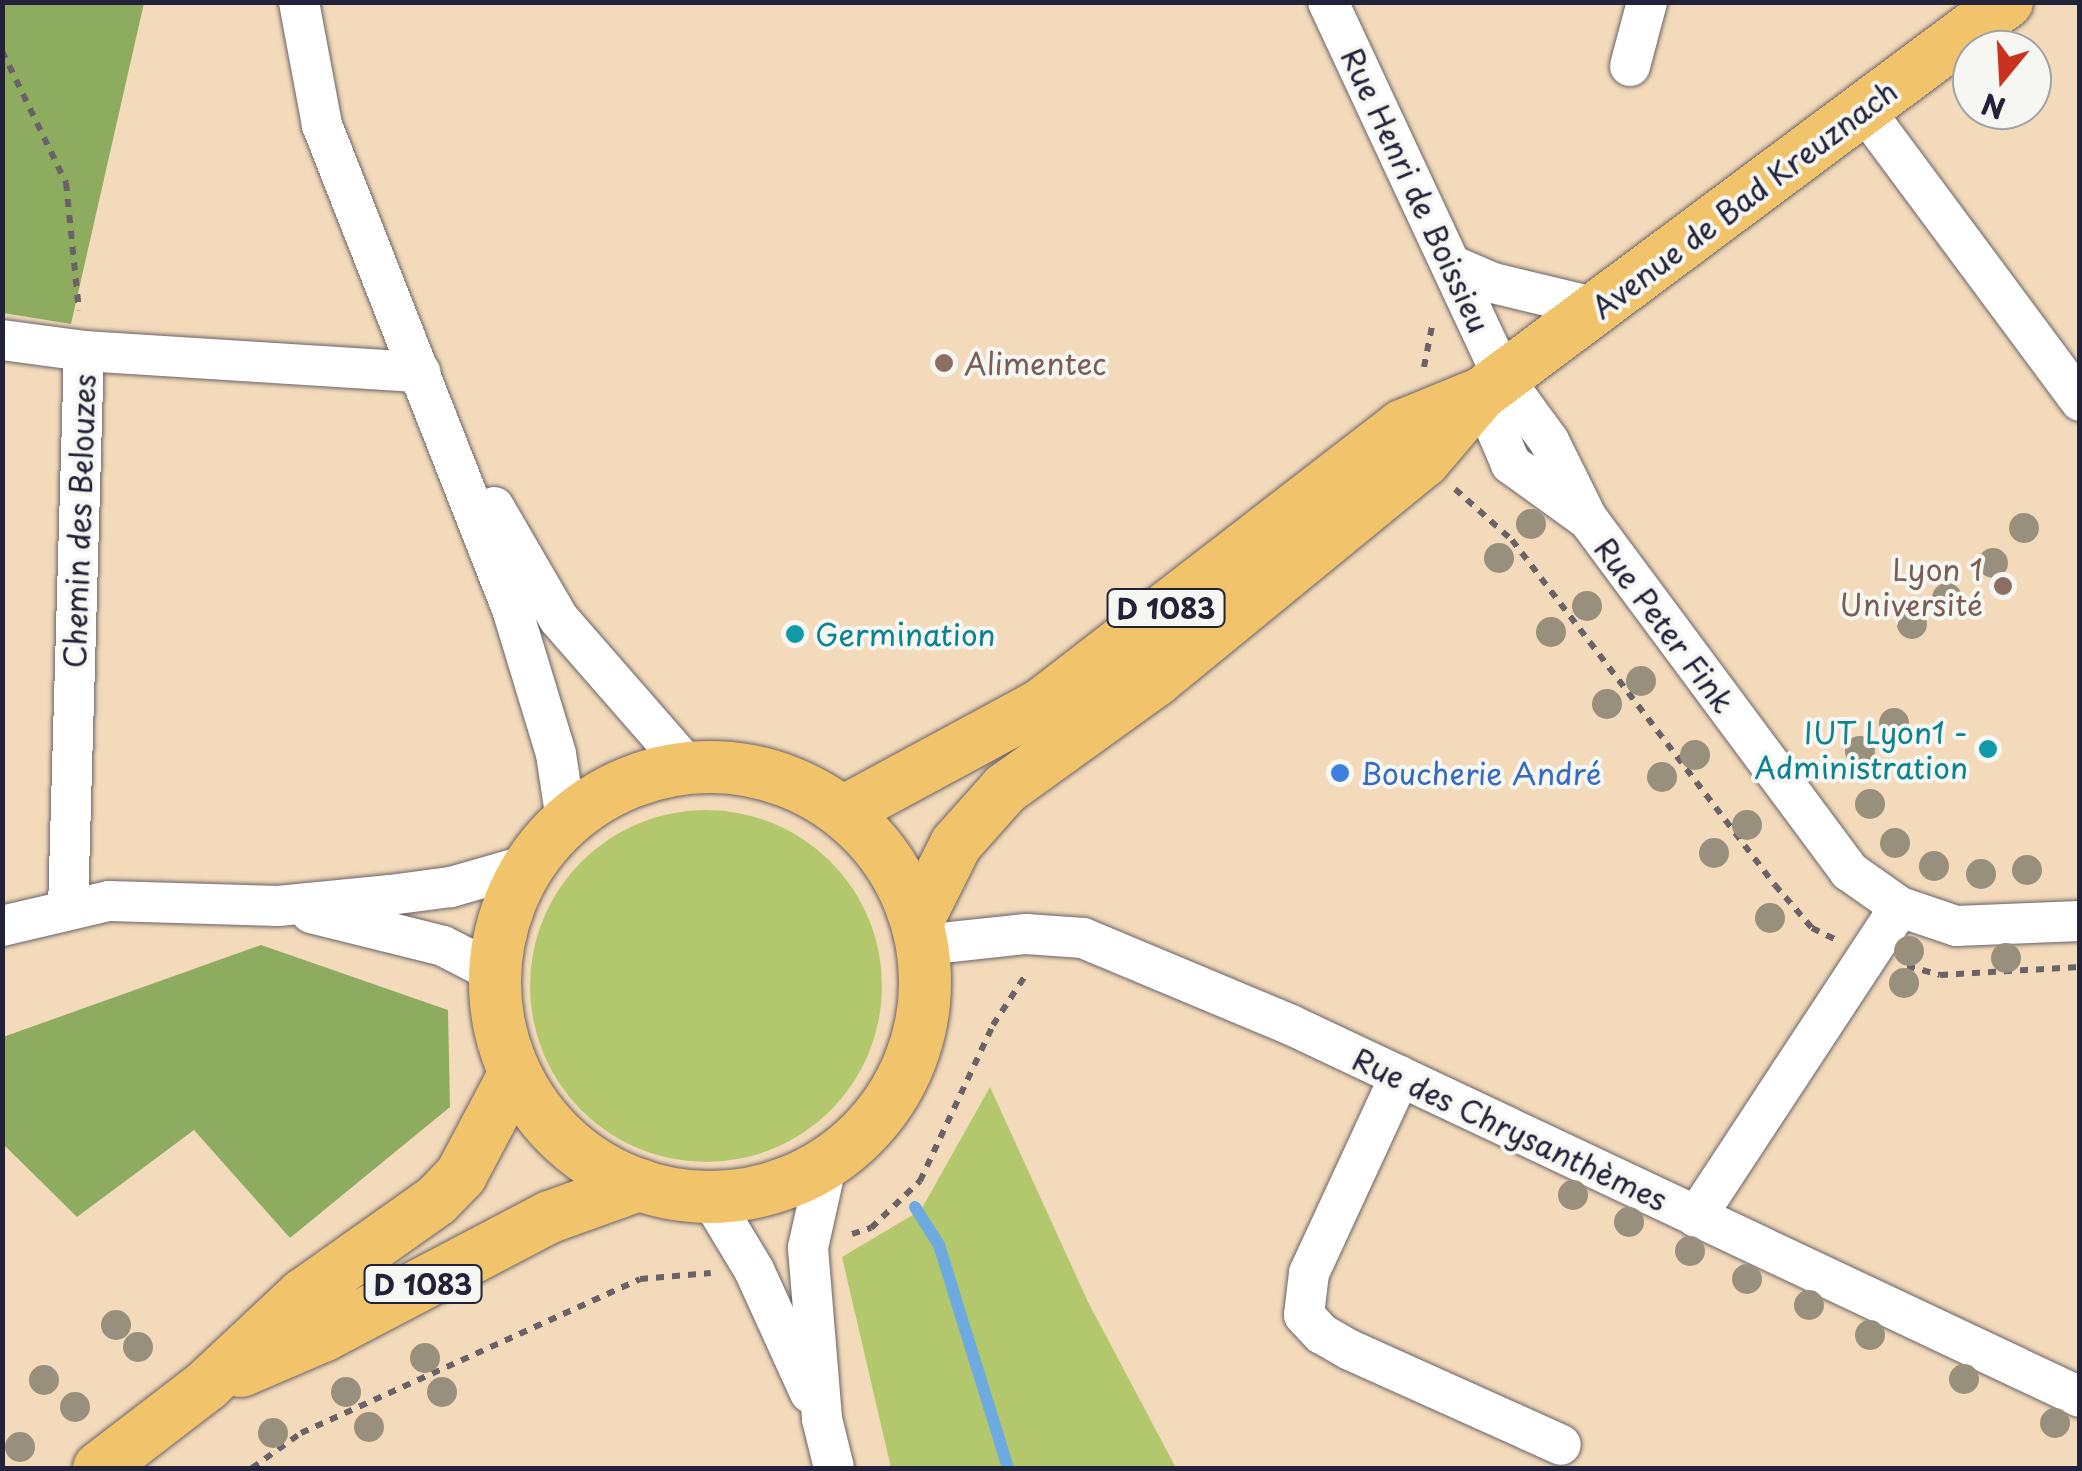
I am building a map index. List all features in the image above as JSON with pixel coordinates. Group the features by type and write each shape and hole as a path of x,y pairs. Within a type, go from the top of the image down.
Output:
{"main road":[{"name":"Avenue de Bad Kreuznach","path":"920,934 978,812 1155,681 1424,461 1492,386 2007,2"},
{"name":"Avenue de Bad Kreuznach","path":"843,812 1041,705 1416,418 1492,386"},
{"path":"688,767 743,768 796,784 843,812 900,880 920,934 925,996 917,1045 896,1091 866,1131 828,1162 771,1188 710,1197 639,1185 566,1142 514,1073 498,1024 494,972 504,916 528,865 566,820 623,784 688,767"},
{"name":"D 1083","path":"99,1468 207,1385 303,1295 436,1201 461,1175 514,1073"},
{"name":"D 1083","path":"207,1385 325,1336 550,1217 639,1185"}],"street":[{"path":"299,2 322,125 512,610 556,754 566,820"},
{"name":"Rue Henri de Boissieu","path":"1328,2 1451,265 1492,386"},
{"path":"1630,66 1647,2"},
{"path":"1865,110 2080,400"},
{"path":"1451,265 1493,283 1597,308"},
{"path":"2,340 84,351"},
{"name":"Chemin des Belouzes","path":"68,908 84,351 428,388"},
{"name":"Rue Peter Fink","path":"1492,386 1511,464 1586,518 1849,871 1900,907 1956,926 2080,921"},
{"path":"428,388 559,619 688,767"},
{"path":"2,926 109,901 278,906 452,887 528,865"},
{"path":"278,906 442,946 494,972"},
{"path":"1696,1217 1900,907"},
{"name":"Rue des Chrysanthèmes","path":"920,934 1082,938 1400,1076 2080,1397"},
{"path":"1400,1076 1309,1273 1304,1314 1322,1334 1350,1350 1561,1444"},
{"path":"828,1162 808,1248 822,1419 834,1468"},
{"path":"710,1197 754,1270 822,1419"}],"path":[{"path":"2,52 66,183 84,351"},
{"path":"1416,418 1406,393 1428,361 1434,310"}],"green space":[{"path":"2,3 144,3 71,324 3,313"},
{"path":"706,810 740,813 773,823 818,850 842,874 869,919 879,952 879,1020 869,1053 842,1098 818,1122 773,1149 740,1159 706,1162 672,1159 639,1149 594,1122 570,1098 543,1053 533,1020 530,986 533,952 543,919 570,874 594,850 639,823 672,813"},
{"path":"261,945 448,1010 450,1107 290,1238 194,1130 77,1217 3,1144 3,1037"},
{"path":"990,1087 1088,1302 1176,1468 891,1468 842,1257 921,1210"}],"waterway":[{"path":"915,1207 939,1245 1008,1468"}],"place":[{"name":"Alimentec","path":"944,363"},
{"name":"Lyon 1 Université","path":"2003,586"},
{"name":"Germination","path":"795,634"},
{"name":"IUT Lyon1 - Administration","path":"1988,749"},
{"name":"Boucherie André","path":"1340,773"}]}
